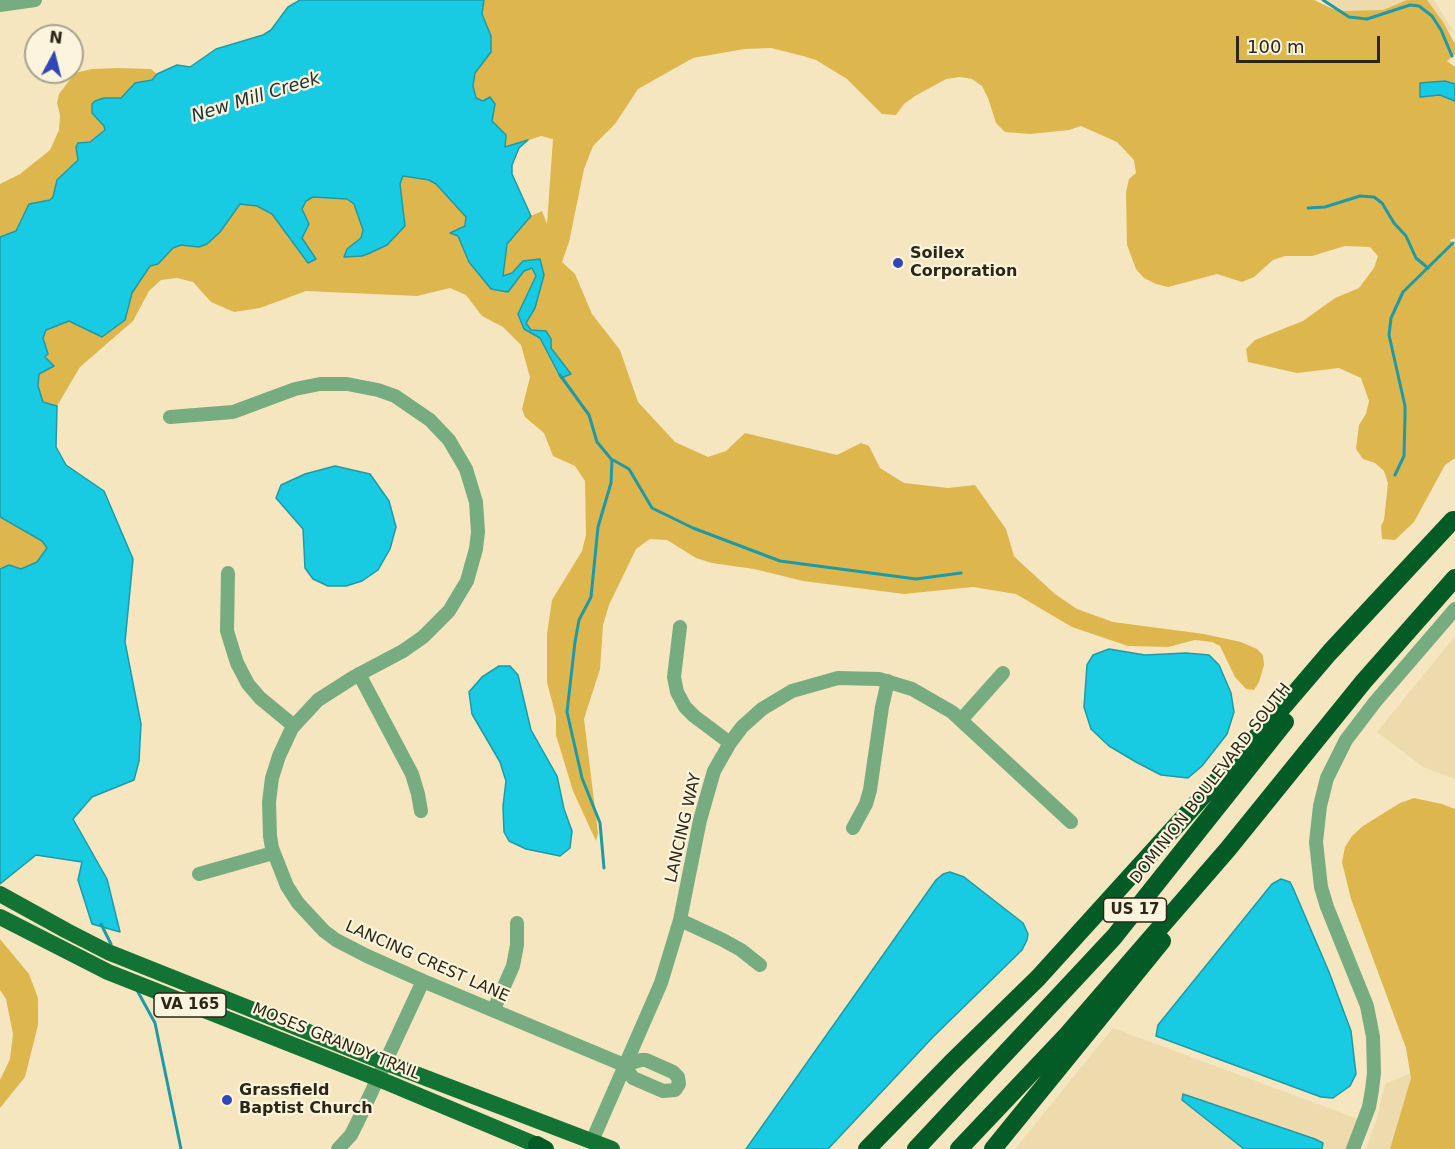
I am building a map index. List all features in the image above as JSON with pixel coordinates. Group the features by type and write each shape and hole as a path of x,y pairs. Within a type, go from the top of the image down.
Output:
{"highway":[{"name":"DOMINION BOULEVARD SOUTH","path":"916,1149 1114,937 1334,655 1454,518"},
{"name":"US 17","path":"959,1149 1059,1043 1228,849 1364,681 1455,578"},
{"path":"872,1145 1038,978 1271,721 1334,655"},
{"path":"993,1149 1148,961 1228,849"}],"main road":[{"name":"MOSES GRANDY TRAIL","path":"0,894 108,952 386,1063 612,1149"},
{"name":"MOSES GRANDY TRAIL","path":"3,919 108,972 379,1078 542,1148"}],"street":[{"path":"0,5 35,0"},
{"name":"LANCING CREST LANE","path":"170,417 232,412 295,390 320,384 347,384 378,390 400,399 430,420 449,440 466,469 476,502 478,532 471,571 461,594 436,626 403,651 318,700 294,726 286,738 272,778 269,802 273,853 287,886 298,903 324,931 350,948 624,1065"},
{"path":"228,573 227,631 242,675 260,698 294,726"},
{"path":"1353,1149 1372,1090 1373,1037 1367,1006 1321,887 1316,842 1320,806 1327,778 1346,740 1375,702 1455,609"},
{"path":"681,627 674,677 677,692 685,707 694,716 730,743"},
{"path":"961,720 1003,674"},
{"path":"359,675 411,774 421,811"},
{"name":"LANCING WAY","path":"592,1141 661,983 680,920 714,771 742,727 762,709 792,691 838,678 858,677 888,681 925,695 952,712 1071,822"},
{"path":"853,828 868,797 888,681"},
{"path":"199,874 273,853"},
{"path":"680,920 741,950 760,965"},
{"path":"494,1009 513,966 517,945 517,923"},
{"path":"339,1149 351,1135 423,981"}],"shaded area":[{"path":"484,0 1314,0 1333,9 1345,11 1383,10 1407,0 1427,0 1455,44 1455,54 1447,61 1455,67 1455,84 1421,83 1420,97 1440,95 1455,101 1455,238 1450,240 1455,246 1455,458 1445,465 1414,522 1395,540 1382,539 1381,526 1384,520 1388,483 1384,471 1375,463 1363,459 1356,449 1359,425 1366,414 1369,401 1361,378 1339,368 1297,373 1248,362 1246,349 1255,340 1303,321 1335,298 1359,288 1374,268 1378,256 1370,247 1345,246 1312,256 1285,256 1273,260 1254,277 1242,282 1217,274 1168,287 1156,284 1144,278 1136,269 1127,245 1126,192 1129,179 1136,173 1134,160 1117,142 1081,126 1069,130 1030,134 1005,132 996,123 982,86 972,79 960,77 946,79 915,96 904,104 896,115 882,114 847,79 816,60 803,56 771,48 744,49 693,58 638,89 615,124 593,146 584,169 569,242 562,262 575,274 592,314 620,350 638,402 675,442 708,457 726,451 745,433 837,455 861,443 869,446 880,468 904,483 948,488 975,485 1006,529 1014,556 1055,594 1077,609 1113,622 1204,634 1241,642 1257,649 1263,655 1264,665 1254,690 1246,689 1235,677 1220,646 1212,642 1195,640 1168,647 1128,646 1072,627 1016,594 973,587 904,594 803,581 754,569 712,563 696,558 667,540 650,539 636,549 609,605 603,625 600,669 584,719 598,833 596,841 573,791 556,735 556,717 547,682 547,634 552,600 582,551 586,535 585,481 575,466 553,456 544,433 525,417 522,409 530,377 521,345 503,327 482,316 466,295 450,288 417,296 306,291 260,308 234,312 211,302 193,282 177,278 161,280 149,291 133,321 80,367 57,406 43,402 38,386 39,374 48,354 43,338 46,330 69,321 125,320 132,293 150,266 158,264 173,248 181,245 199,247 207,244 220,232 240,204 257,206 272,214 308,263 302,238 309,224 302,209 306,201 313,197 347,199 354,204 363,230 361,238 347,249 344,257 362,256 387,245 405,226 400,184 403,176 429,180 436,184 466,217 465,226 451,232 458,236 469,262 508,292 524,271 532,268 536,276 524,329 540,338 561,377 571,374 550,348 551,339 530,330 526,323 535,308 544,275 540,259 523,261 512,273 503,276 507,244 531,216 542,211 547,224 553,139 541,136 505,148 506,135 492,121 483,101 476,98 473,86 475,73 491,52 491,36 482,14"},
{"path":"1323,0 1434,0 1454,32 1349,17"},
{"path":"151,69 157,74 152,80 135,83 121,98 104,98 92,113 105,130 90,142 76,147 78,159 57,180 53,197 50,200 29,204 16,231 0,237 0,184 20,174 50,150 59,130 60,115 57,103 59,94 67,84 84,84 84,71"},
{"path":"0,517 42,541 47,548 37,562 21,569 0,569"},
{"path":"1455,636 1455,779 1423,767 1377,732"},
{"path":"1414,798 1455,809 1455,1149 1390,1149 1411,1078 1406,1048 1351,899 1342,862 1345,847 1352,836 1363,826 1400,803"},
{"path":"0,939 29,974 38,998 38,1025 25,1077 0,1108 0,1080 10,1059 13,1034 6,999 0,990"},
{"path":"1113,1028 1361,1120 1350,1149 1015,1149"},
{"path":"1450,1056 1455,1149 1366,1149 1377,1118 1385,1084"}],"water":[{"name":"New Mill Creek","path":"300,0 484,0 482,14 491,36 491,52 475,73 473,86 476,98 483,101 490,97 495,104 492,121 506,135 505,147 528,140 519,148 512,165 512,174 531,216 507,244 503,276 512,273 523,261 540,259 544,275 535,308 526,323 531,330 546,331 551,339 551,348 571,374 561,378 540,338 524,329 518,314 536,276 532,268 524,271 508,292 491,289 469,262 458,236 450,233 465,226 466,217 436,184 429,180 403,176 400,184 405,226 387,245 370,253 344,257 347,249 361,238 363,230 354,204 347,199 313,197 306,201 302,209 309,224 302,238 316,259 308,263 272,214 257,206 240,204 220,232 207,244 199,247 181,245 173,248 158,264 150,266 132,293 125,320 102,337 69,321 46,330 43,338 48,354 45,357 54,366 39,374 38,386 43,402 57,406 56,447 66,465 104,491 133,559 125,642 141,724 139,761 134,780 92,797 73,819 107,879 120,932 92,924 78,880 82,862 36,855 0,884 0,569 9,565 21,569 37,562 47,548 42,541 0,517 0,237 16,231 29,204 50,200 53,197 57,180 78,160 76,147 78,143 90,142 105,130 92,113 92,104 95,101 104,98 121,98 135,83 152,80 157,74 177,65 190,67 216,49 263,35 271,30 288,7"},
{"path":"1445,81 1455,84 1455,101 1440,95 1420,97 1420,83"},
{"path":"335,466 370,474 389,501 396,527 390,549 378,570 362,581 346,586 328,586 313,579 305,568 303,529 276,498 281,485 305,474"},
{"path":"1109,649 1145,655 1186,653 1209,655 1219,665 1231,693 1234,712 1227,734 1202,766 1188,778 1161,775 1109,746 1091,729 1084,707 1087,665 1093,655"},
{"path":"499,666 510,666 518,675 531,730 557,776 564,809 572,831 570,848 560,856 526,849 509,841 504,832 503,806 506,781 500,762 472,714 469,692 482,677"},
{"path":"950,872 964,877 1023,923 1028,934 1022,950 933,1037 828,1149 746,1149 936,880"},
{"path":"1281,879 1290,882 1293,888 1351,1031 1356,1074 1350,1086 1333,1098 1321,1097 1156,1036 1158,1025 1272,884"},
{"path":"1183,1094 1315,1139 1323,1143 1322,1149 1244,1149 1182,1100"}],"waterway":[{"path":"1323,0 1349,17 1367,19 1410,5 1419,6 1432,16 1452,56"},
{"path":"1308,208 1325,207 1360,196 1374,197 1382,203 1394,223 1406,236 1416,258 1428,268"},
{"path":"1395,475 1404,456 1405,406 1389,335 1391,318 1403,292 1453,243"},
{"path":"560,375 589,415 597,442 612,460 611,483 598,527 591,597 579,620 575,642 567,712 582,778 600,823 604,868"},
{"path":"613,460 629,469 652,508 693,528 780,561 916,579 961,573"},
{"path":"101,924 111,944"},
{"path":"138,992 155,1023 181,1149"}],"place":[{"name":"Soilex Corporation","path":"898,263"},
{"name":"Grassfield Baptist Church","path":"227,1100"}]}
